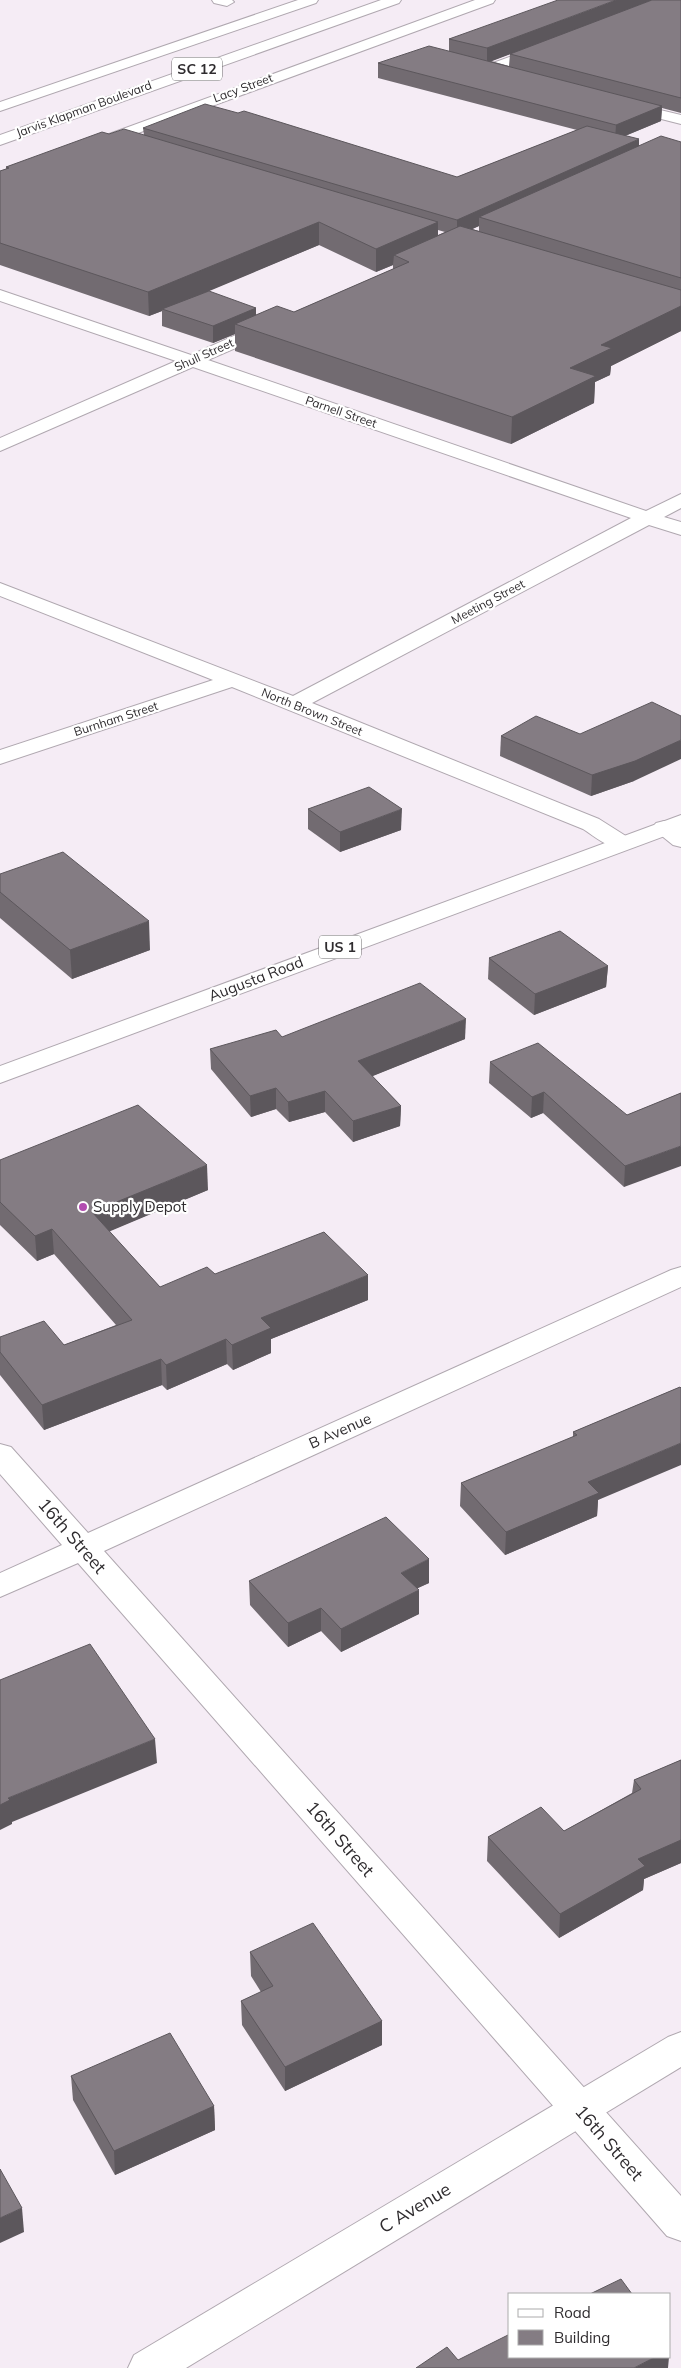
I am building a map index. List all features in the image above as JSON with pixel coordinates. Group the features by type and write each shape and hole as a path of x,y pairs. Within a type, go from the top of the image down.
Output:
{"main road":[{"name":"Jarvis Klapman Boulevard","path":"0,107 311,0"},
{"name":"Jarvis Klapman Boulevard","path":"0,140 304,30 394,0"},
{"name":"Lacy Street","path":"83,148 488,0"},
{"path":"376,40 404,48"},
{"path":"513,77 482,68 560,42"},
{"path":"613,103 681,120"},
{"path":"110,138 137,146"},
{"name":"Parnell Street","path":"0,295 681,529"},
{"name":"Shull Street","path":"0,445 282,321"},
{"name":"Meeting Street","path":"294,704 681,500"},
{"name":"North Brown Street","path":"0,589 294,704 591,824 621,843"},
{"name":"Burnham Street","path":"0,756 198,693 232,680"},
{"name":"Augusta Road","path":"0,1074 621,843 675,830"},
{"name":"B Avenue","path":"0,1586 681,1276"},
{"name":"16th Street","path":"0,1454 681,2224"},
{"name":"C Avenue","path":"149,2368 681,2048"}],"building":[{"path":"558,0 616,0 487,48 449,39"},
{"path":"652,0 681,0 681,98 510,54"},
{"path":"429,46 662,106 616,125 378,63"},
{"path":"205,104 238,113 244,111 457,177 587,126 639,139 457,220 143,128"},
{"path":"124,129 438,222 376,249 319,222 148,292 0,243 0,171 9,168 6,167 102,132 109,134"},
{"path":"661,136 681,142 681,278 479,217"},
{"path":"460,226 681,290 681,306 601,345 612,348 570,368 596,376 512,417 235,324 277,306 294,312 409,262 394,255"},
{"path":"209,291 256,308 213,326 162,309"},
{"path":"652,702 681,716 681,740 635,761 592,775 501,736 536,716 580,734"},
{"path":"369,787 402,809 340,832 308,809"},
{"path":"63,852 149,921 70,950 0,892 0,874"},
{"path":"560,931 608,966 535,994 489,958"},
{"path":"420,983 466,1019 358,1061 401,1106 353,1121 325,1091 288,1102 276,1088 250,1096 210,1049 276,1030 282,1037"},
{"path":"538,1043 627,1115 681,1093 681,1146 625,1166 544,1092 532,1097 490,1062"},
{"path":"138,1105 207,1165 92,1212 160,1287 207,1267 215,1274 324,1232 368,1275 261,1318 271,1328 232,1345 226,1339 166,1365 161,1359 42,1405 0,1352 0,1337 44,1321 64,1345 132,1320 52,1229 35,1236 0,1202 0,1160"},
{"path":"680,1387 681,1443 588,1482 599,1493 506,1532 461,1483 577,1435 573,1432"},
{"path":"386,1517 429,1559 401,1573 419,1590 341,1629 321,1608 288,1623 249,1581"},
{"path":"90,1644 155,1739 8,1798 10,1800 0,1805 0,1680"},
{"path":"681,1760 681,1840 638,1859 645,1866 560,1914 488,1837 541,1807 564,1831 641,1789 634,1780"},
{"path":"313,1923 382,2021 285,2067 241,2001 273,1986 250,1952"},
{"path":"170,2033 214,2106 114,2151 71,2076"},
{"path":"0,2169 22,2208 0,2218"},
{"path":"621,2279 631,2293 592,2293"},
{"path":"508,2335 508,2358 653,2358 634,2368 416,2368 447,2347 458,2360"}],"place":[{"name":"Supply Depot","path":"83,1207"}]}
